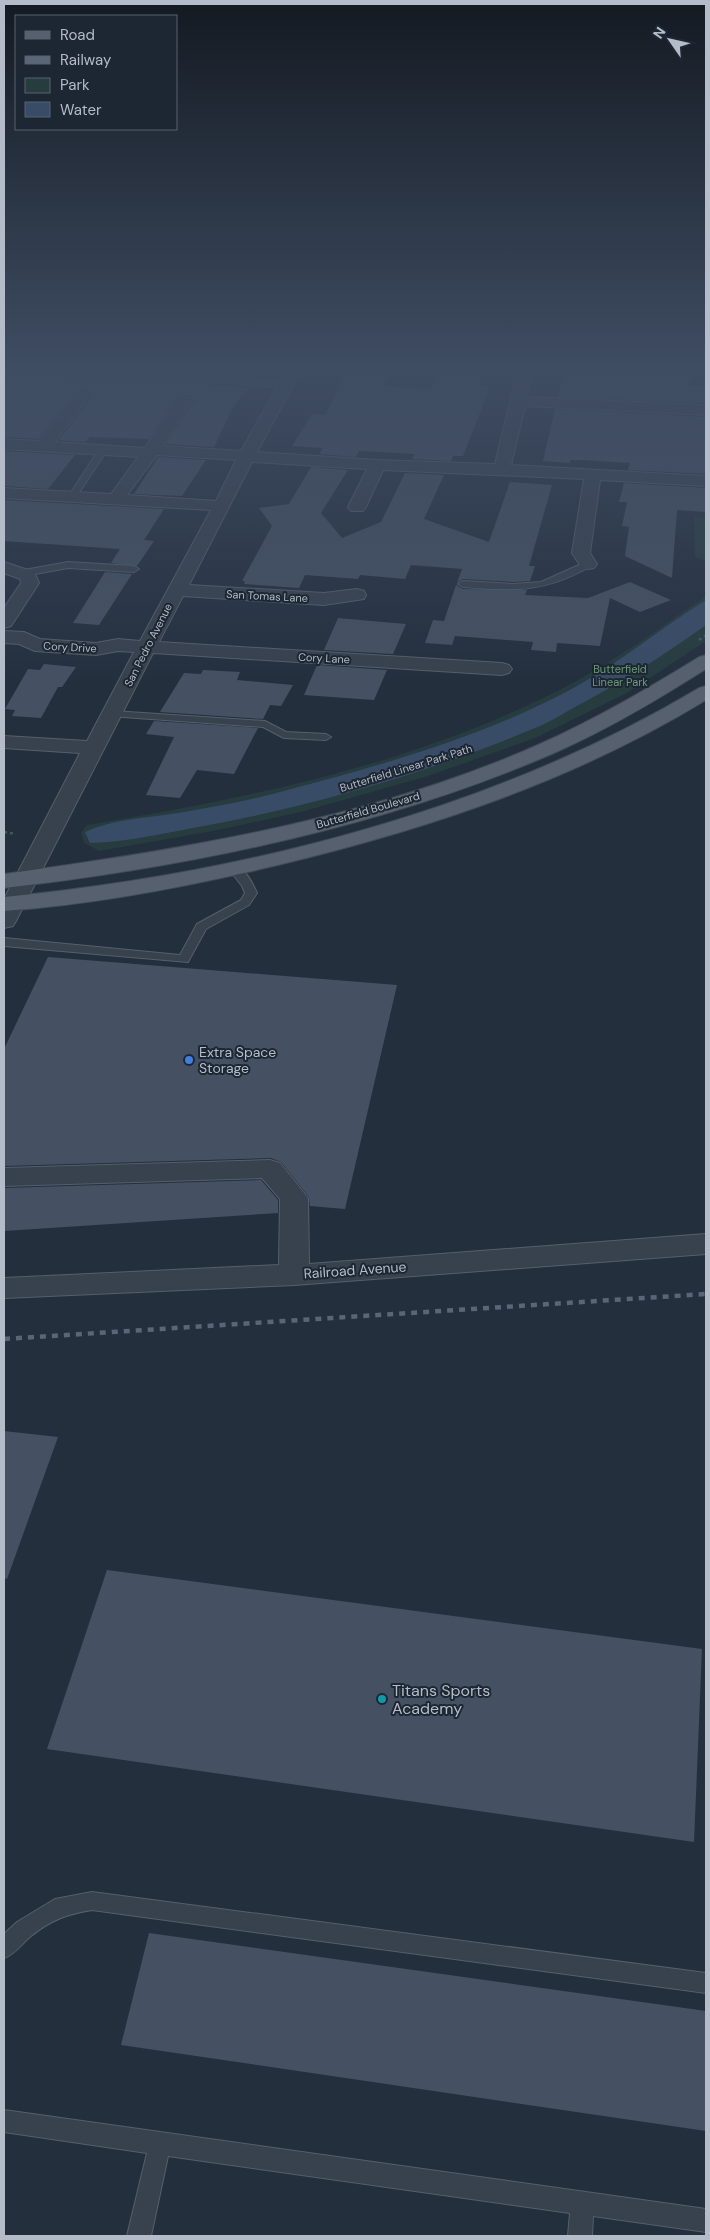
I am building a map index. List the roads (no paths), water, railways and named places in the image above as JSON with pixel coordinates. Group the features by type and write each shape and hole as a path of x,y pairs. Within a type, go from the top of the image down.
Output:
{"main road":[{"name":"Butterfield Boulevard","path":"14,880 123,864 265,836 332,820 425,794 542,751 597,726 643,701 706,661"},
{"name":"Butterfield Boulevard","path":"7,910 234,868 369,834 504,791 570,764 627,738 676,712 706,692"}],"street":[{"path":"115,500 133,475"},
{"name":"San Pedro Avenue","path":"7,910 14,880 90,756 237,475"},
{"path":"357,507 372,475"},
{"path":"588,564 581,553 593,475"},
{"path":"602,475 706,481"},
{"path":"4,493 222,506"},
{"path":"4,567 24,573 28,576 30,583 4,622"},
{"name":"San Tomas Lane","path":"177,590 324,599 357,595"},
{"name":"Cory Drive","path":"4,636 24,638 36,645 96,650 118,645 146,647"},
{"name":"Cory Lane","path":"146,647 502,669"},
{"path":"4,742 90,756"},
{"path":"4,755 90,756"},
{"path":"4,1177 270,1169 294,1198 294,1275"},
{"name":"Railroad Avenue","path":"4,1288 294,1275 706,1244"}],"lane":[{"path":"72,497 87,475"},
{"path":"463,584 511,588 542,585 570,576 588,564"},
{"path":"24,573 68,565 134,569"},
{"path":"113,714 264,724 284,735 326,737"},
{"path":"4,942 184,959 201,927 245,902 251,893 248,885 234,868"},
{"path":"4,1948 24,1929 62,1906 92,1901 706,1983"},
{"path":"4,2121 706,2221"},
{"path":"139,2236 160,2143"},
{"path":"580,2236 582,2204"}],"water":[{"path":"706,600 706,625 674,647 626,678 550,721 496,744 374,785 250,817 120,841 90,843 85,832 121,821 198,810 265,796 397,759 467,736 535,707 586,681"}],"railway":[{"path":"4,1339 706,1294"}],"place":[{"name":"Extra Space Storage","path":"189,1060"},
{"name":"Titans Sports Academy","path":"382,1699"}],"park label":[{"name":"Butterfield Linear Park","path":"620,675"}]}
